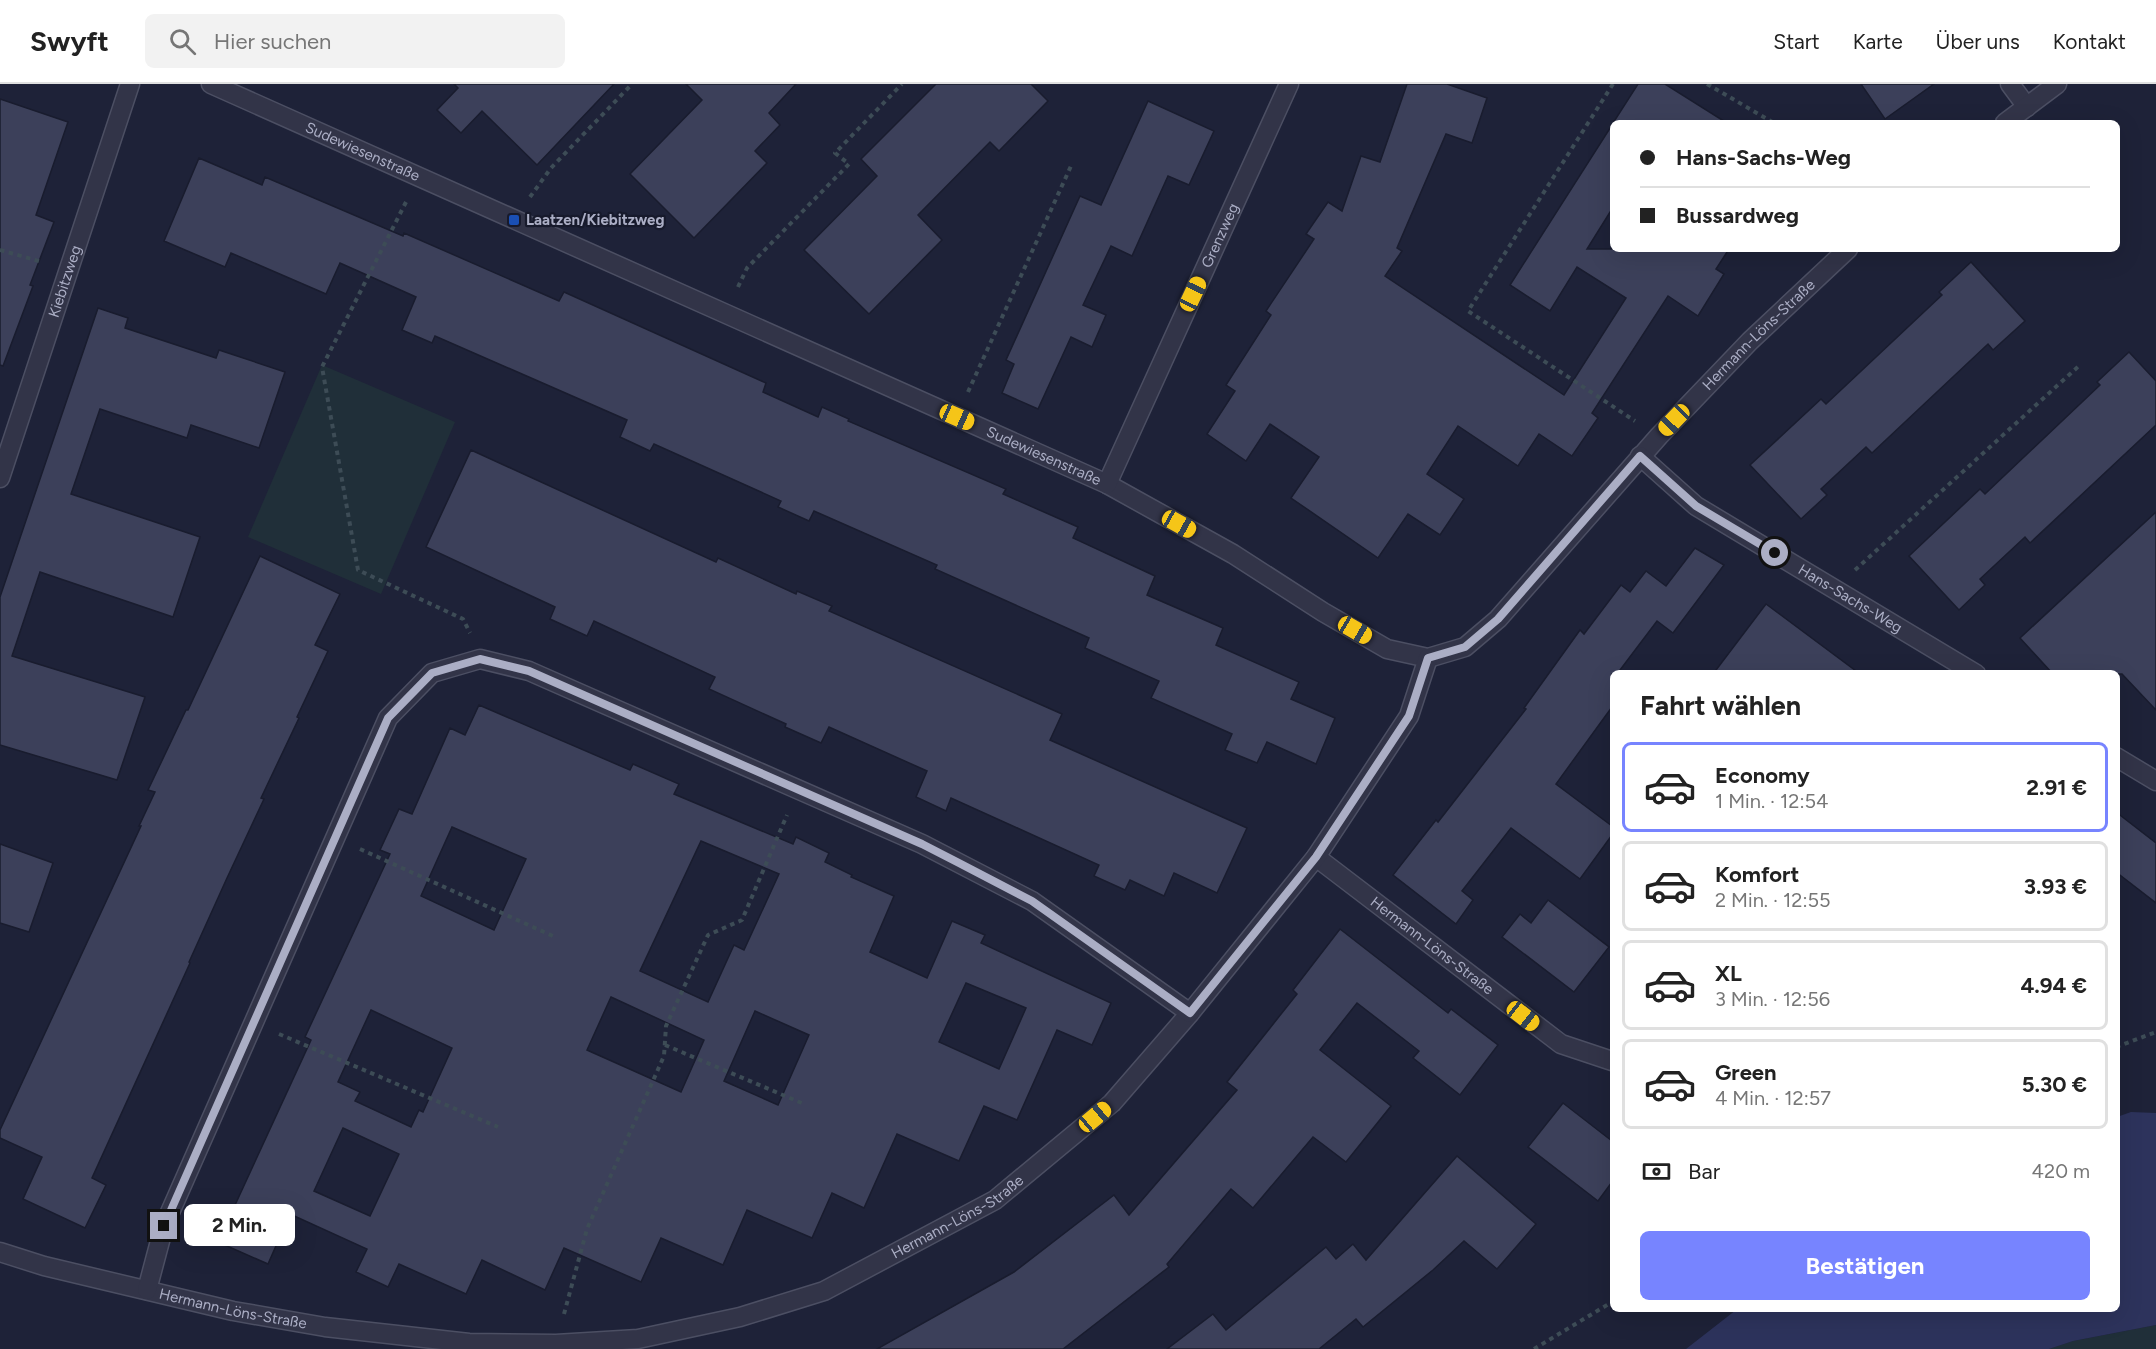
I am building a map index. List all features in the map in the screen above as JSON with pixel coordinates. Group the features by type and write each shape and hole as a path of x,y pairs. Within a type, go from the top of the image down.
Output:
{"street":[{"name":"Kiebitzweg","path":"0,478 130,84"},
{"name":"Sudewiesenstraße","path":"211,84 1107,484 1233,554 1323,612 1387,648 1428,658"},
{"name":"Grenzweg","path":"1107,484 1289,84"},
{"path":"2010,84 2027,107"},
{"path":"2009,120 2057,84"},
{"name":"Hermann-Löns-Straße","path":"0,1252 44,1266 233,1311 325,1327 469,1346 638,1339 740,1317 824,1291 904,1250 995,1200 1112,1103 1190,1013 1316,857 1409,716 1428,658 1465,647 1498,619 1640,456 1750,341 1845,252"},
{"name":"Hans-Sachs-Weg","path":"1640,456 1696,506 1969,670"},
{"path":"147,1290 164,1226 388,718 432,673 480,659 529,671 922,844 1032,901 1190,1013"},
{"path":"2120,760 2156,781"},
{"name":"Hermann-Löns-Straße","path":"1316,857 1561,1044 1610,1060"}],"path":[{"path":"514,220 551,168 632,84"},
{"path":"725,315 747,268 849,164 835,153 902,84"},
{"path":"1613,84 1468,311 1659,436"},
{"path":"1707,84 1769,120"},
{"path":"957,417 1071,166"},
{"path":"417,177 322,367 358,570 464,619 480,659"},
{"path":"0,250 68,270"},
{"path":"1834,589 2081,364"},
{"path":"556,1344 587,1229 664,1056 666,1026 708,935 742,920 798,790"},
{"path":"335,838 555,937"},
{"path":"253,1023 498,1127"},
{"path":"2120,1046 2156,1032"},
{"path":"665,1045 804,1104"},
{"path":"1534,1349 1610,1303"}],"shaded area":[{"path":"322,365 455,422 381,594 248,537"},
{"path":"2156,1325 2156,1349 2049,1349 2073,1341"}],"water":[{"path":"2131,1112 2156,1113 2156,1325 2073,1341 2049,1349 1686,1349 1733,1312 2120,1312 2120,1116"}],"building":[{"path":"454,84 614,84 537,165 482,111 461,133 437,110 458,88"},
{"path":"686,84 796,84 769,113 780,125 755,151 767,163 694,238 630,174 702,100"},
{"path":"936,84 1031,84 1048,101 999,151 990,142 918,215 942,240 869,314 804,250 877,176 861,159"},
{"path":"1407,84 1447,84 1487,98 1472,143 1446,134 1397,248 1402,251 1385,276 1564,395 1626,298 1577,267 1550,311 1510,285 1610,128 1610,212 1587,249 1610,249 1610,252 1727,252 1716,269 1724,274 1698,316 1668,296 1592,413 1598,418 1572,456 1539,434 1518,466 1458,426 1427,474 1464,499 1440,535 1408,514 1378,558 1291,498 1319,457 1270,424 1246,461 1207,434 1235,391 1226,385 1271,315 1266,311 1314,239 1306,234 1328,202 1342,211 1361,156 1380,162"},
{"path":"1638,84 1665,84 1722,120 1615,120"},
{"path":"1861,84 1934,84 1885,119"},
{"path":"0,99 68,122 36,215 54,222 3,366 0,365"},
{"path":"1148,101 1214,131 1189,185 1168,176 1132,256 1111,246 1083,305 1106,315 1092,347 1071,337 1038,409 1002,393 1014,364 1006,360 1080,196 1101,205"},
{"path":"199,158 262,185 265,177 403,236 404,233 559,301 564,292 766,383 763,392 818,417 822,407 849,419 848,421 1006,489 1003,494 1078,527 1073,538 1155,576 1147,595 1223,628 1216,645 1299,682 1291,699 1335,718 1316,764 1267,742 1257,763 1225,750 1232,734 1151,698 1159,681 1085,648 1089,638 935,569 937,565 814,511 809,521 778,507 781,501 654,444 650,451 620,437 627,420 435,336 432,343 402,330 416,297 340,263 326,294 231,253 225,267 164,241"},
{"path":"1971,262 2025,321 1993,350 1988,344 1872,453 1866,447 1821,489 1827,495 1801,519 1750,465 1821,399 1826,404 1942,295 1939,292"},
{"path":"98,308 128,318 125,328 216,358 219,350 285,372 259,448 191,425 187,438 100,409 71,494 200,537 173,617 40,572 12,656 145,697 117,780 0,745 0,597"},
{"path":"2129,352 2156,381 2156,425 2030,543 2025,537 1980,579 1985,585 1959,610 1909,556 1980,489 1985,494 2100,385 2097,382"},
{"path":"471,450 716,562 718,558 796,594 797,591 832,606 829,611 1062,714 1050,740 1247,828 1217,893 1174,873 1164,896 1130,880 1125,890 1094,876 1099,865 951,798 946,811 916,797 927,771 829,727 821,743 785,727 786,724 709,689 715,677 594,621 587,636 550,619 555,607 426,547"},
{"path":"2156,512 2156,710 2120,674 2120,670 2049,670 2020,638"},
{"path":"1695,548 1724,565 1673,633 1657,621 1620,670 1610,670 1610,710 1556,784 1610,824 1610,838 1580,879 1511,828 1462,891 1473,900 1456,924 1393,875 1436,820 1438,822 1526,709 1524,708 1580,630 1584,634 1621,585 1630,592 1646,571 1666,586"},
{"path":"260,556 340,594 315,645 328,651 261,798 264,799 92,1178 106,1185 85,1228 23,1199 42,1157 0,1138 0,1130 141,826 139,826 155,792 148,790"},
{"path":"1766,604 1855,670 1716,670"},
{"path":"479,705 630,770 633,764 679,784 674,794 793,844 796,837 829,853 825,862 852,875 851,877 894,896 870,952 927,978 952,921 985,935 981,943 1111,1003 1092,1045 1057,1030 1017,1120 984,1106 959,1161 897,1134 864,1208 832,1193 812,1238 747,1210 723,1265 661,1238 641,1282 564,1248 545,1290 482,1260 466,1294 399,1264 388,1287 356,1272 367,1249 290,1214 268,1264 218,1242 311,1040 305,1037 390,854 380,850 399,809 412,814 450,728 465,735","holes":["452,827 526,859 494,930 421,896","701,841 779,874 744,950 734,945 708,1002 640,971","966,983 1026,1008 999,1069 939,1042","611,997 704,1040 681,1092 587,1050","371,1010 452,1048 423,1112 419,1110 411,1127 355,1101 360,1092 338,1082","755,1011 809,1035 778,1105 724,1081","343,1128 399,1154 370,1216 314,1191"]},
{"path":"2120,815 2156,843 2156,903 2120,875"},
{"path":"0,844 53,863 29,932 0,923"},
{"path":"1548,900 1609,947 1574,992 1502,937 1520,914 1531,923"},
{"path":"1340,929 1448,1013 1451,1009 1498,1045 1460,1095 1413,1058 1419,1051 1357,1003 1320,1050 1391,1106 1346,1162 1313,1137 1253,1208 1231,1189 1167,1264 1169,1267 1063,1349 877,1349 1014,1272 1114,1195 1129,1215 1237,1090 1227,1082 1297,994 1293,990"},
{"path":"1563,1103 1610,1139 1610,1185 1598,1201 1528,1147"},
{"path":"1457,1156 1536,1224 1497,1269 1464,1241 1433,1270 1363,1327 1356,1319 1319,1349 1167,1349 1213,1314 1226,1330 1326,1247 1336,1259 1353,1244 1366,1260"}],"place":[{"name":"Laatzen/Kiebitzweg","path":"514,220"}],"route":[{"path":"164,1226 388,718 432,673 480,659 529,671 922,844 1032,901 1190,1013 1316,857 1409,716 1428,658 1465,647 1498,619 1640,456 1696,506 1775,553"}]}
